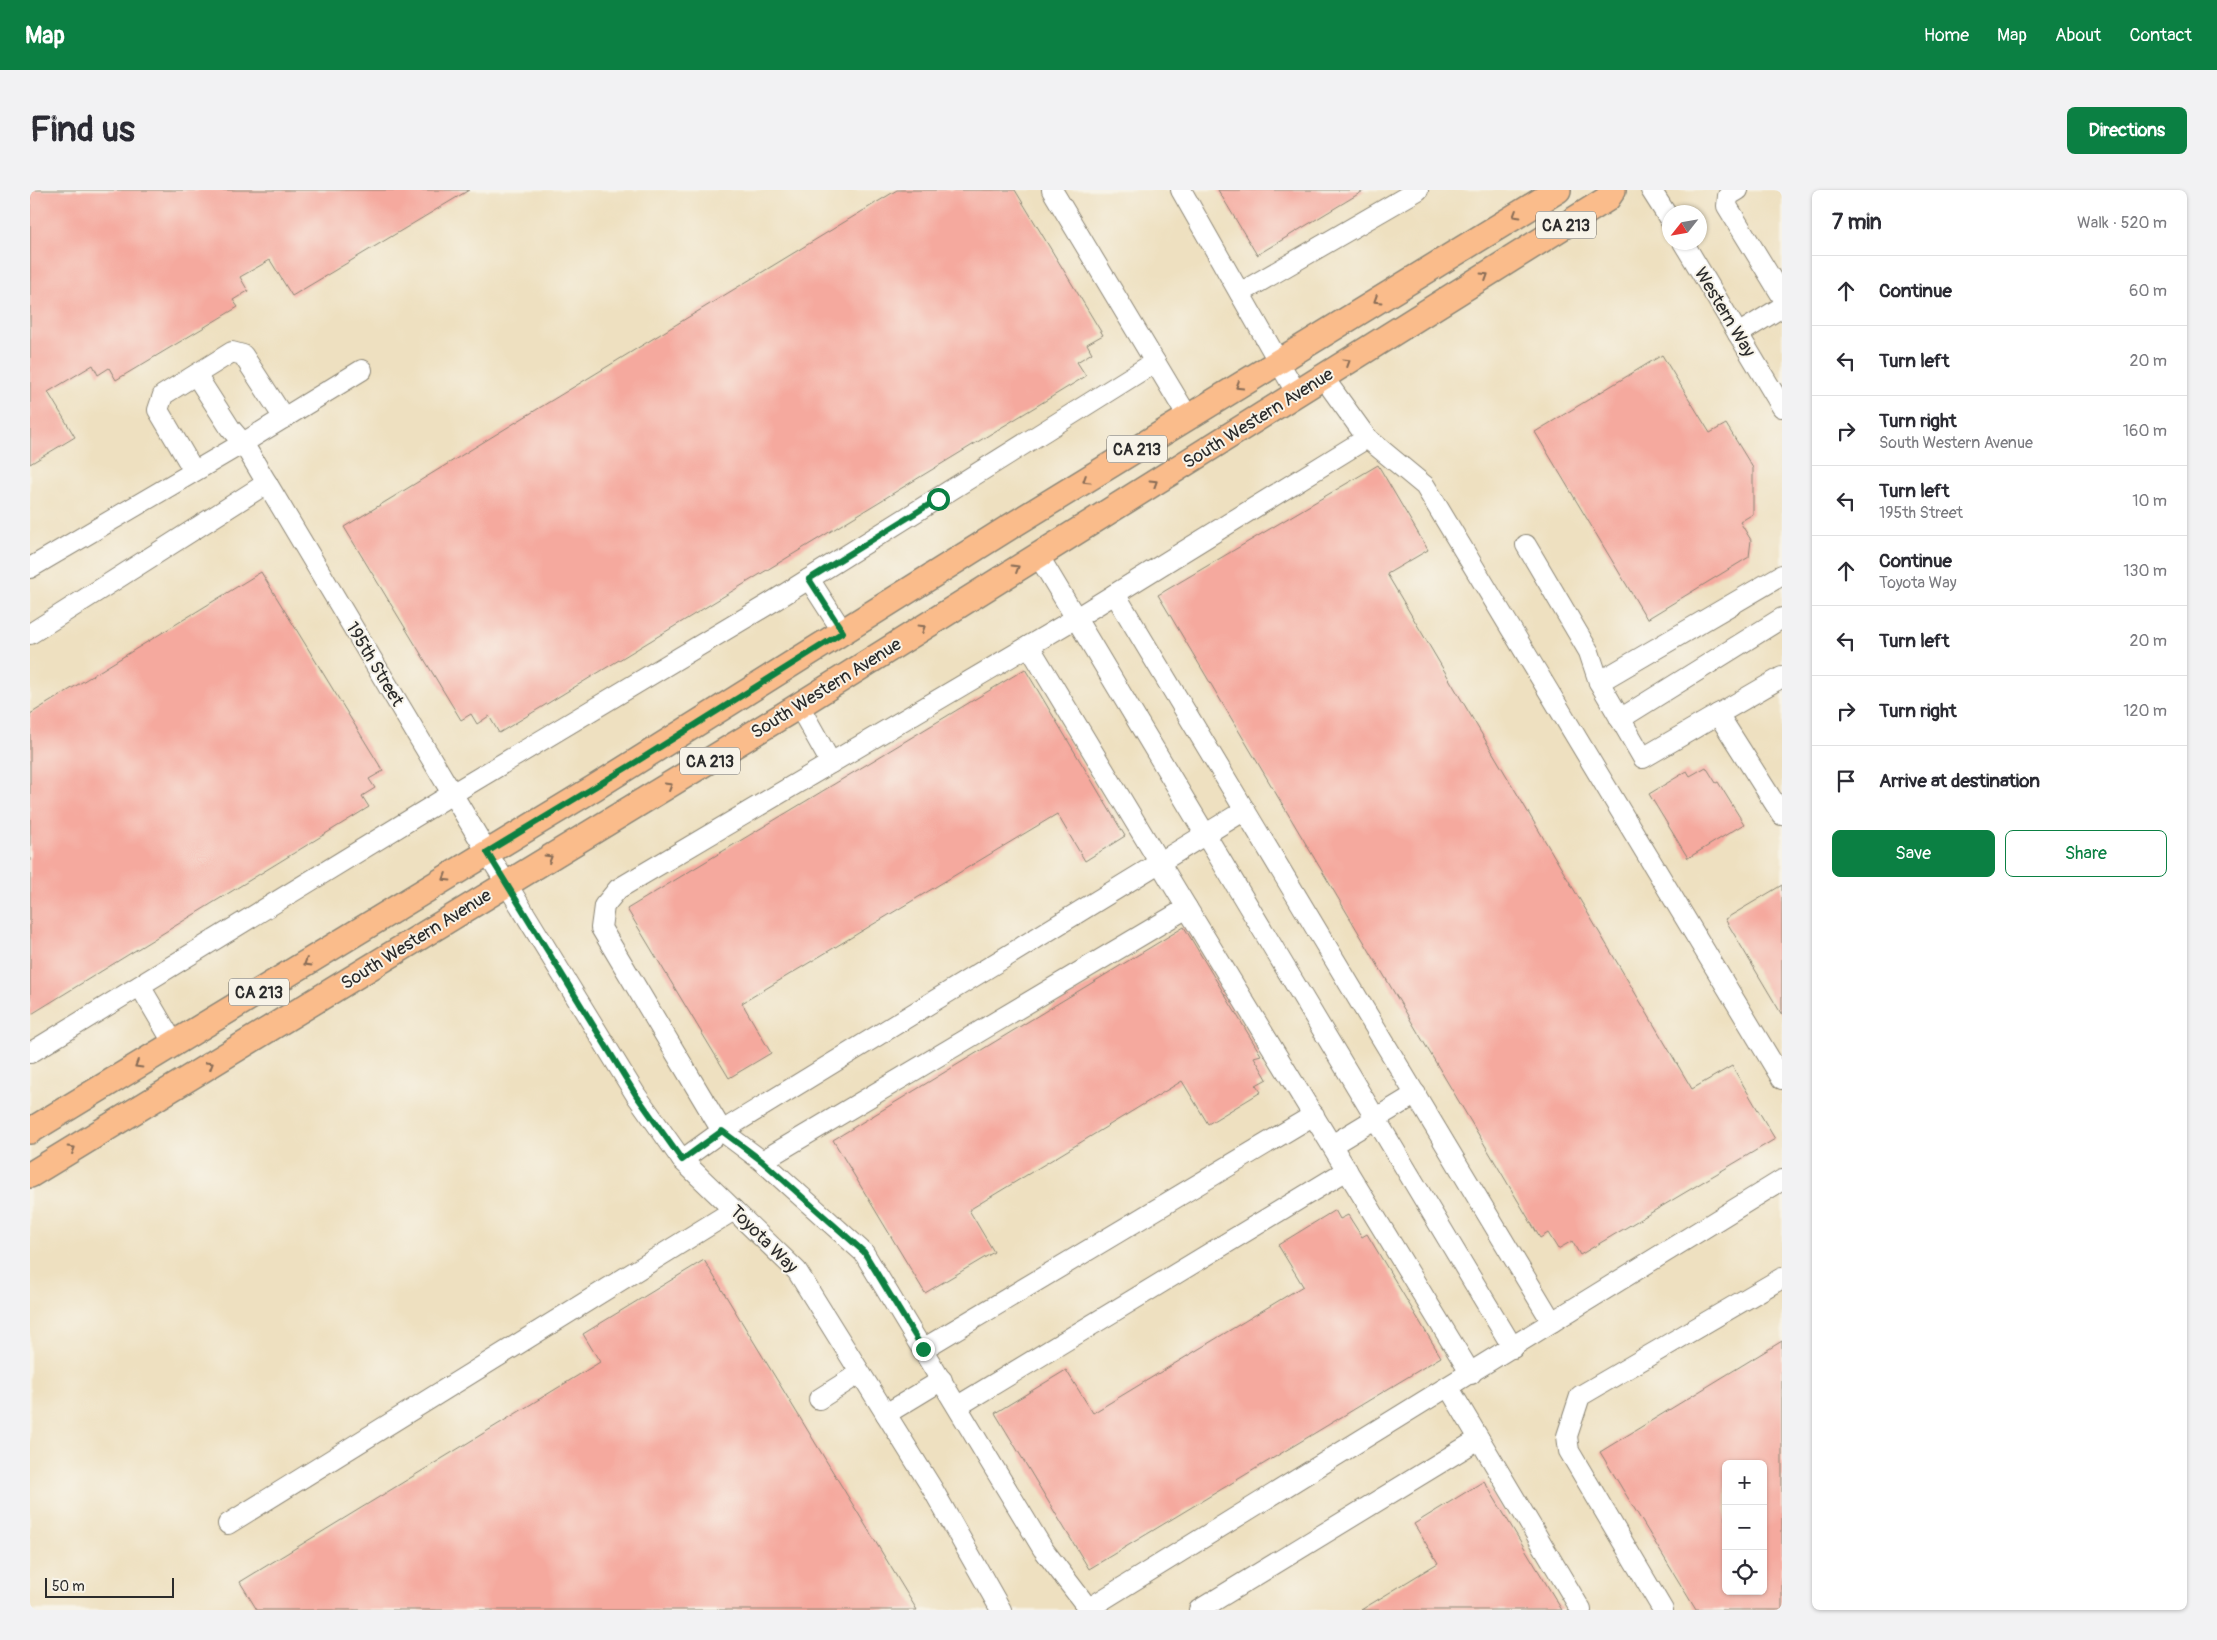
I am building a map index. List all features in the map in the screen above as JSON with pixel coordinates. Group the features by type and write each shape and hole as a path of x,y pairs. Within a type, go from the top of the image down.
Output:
{"main road":[{"name":"South Western Avenue","path":"30,1131 619,772 1278,361 1558,190"},
{"name":"South Western Avenue","path":"30,1174 799,706 1599,204 1613,190"}],"street":[{"path":"1052,190 1188,418"},
{"path":"1181,190 1297,394"},
{"path":"1240,293 1418,190"},
{"path":"1651,190 1662,207"},
{"path":"1738,190 1728,196 1727,206 1782,296"},
{"name":"Western Way","path":"1688,250 1782,406"},
{"path":"1738,334 1782,307"},
{"path":"194,471 158,410 163,395 232,352 243,355 284,418"},
{"path":"30,1053 452,794 809,579 1155,362"},
{"path":"30,568 243,443 362,370"},
{"name":"195th Street","path":"196,375 230,428 243,443 507,884"},
{"path":"1323,377 1367,438 1425,486 1782,1079"},
{"path":"1367,438 1116,594 618,889 604,906 601,928 722,1131 762,1161 864,1252 1043,1549 1087,1609 1449,1388 1782,1180"},
{"path":"30,634 267,483"},
{"path":"1526,545 1589,652 1599,682 1643,758 1782,677"},
{"path":"1038,555 1513,1348"},
{"path":"1599,682 1782,575"},
{"path":"809,579 843,632"},
{"path":"1116,594 1552,1322"},
{"path":"1620,719 1782,618"},
{"path":"1029,646 1471,1374"},
{"path":"799,706 831,763"},
{"path":"1718,714 1782,815"},
{"path":"682,1160 722,1131 1245,810"},
{"name":"Toyota Way","path":"507,884 636,1095 682,1160 797,1271 932,1488 1001,1610"},
{"path":"762,1161 1187,908"},
{"path":"140,986 174,1044"},
{"path":"1332,1145 1416,1094"},
{"path":"923,1349 1314,1115"},
{"path":"958,1406 1347,1170"},
{"path":"228,1524 734,1210"},
{"path":"1663,1610 1569,1451 1567,1436 1580,1396 1782,1278"},
{"path":"819,1399 860,1373"},
{"path":"886,1414 942,1380"},
{"path":"1449,1388 1581,1610"},
{"path":"1199,1610 1478,1439"}],"building":[{"path":"30,190 469,190 292,296 270,260 240,277 248,291 233,300 238,307 116,380 109,368 98,375 93,365 48,392 75,437 30,464"},
{"path":"897,190 1015,190 1103,335 1087,344 1092,353 1077,362 1086,376 499,733 489,716 477,724 471,714 461,720 344,527"},
{"path":"1218,190 1365,190 1257,255"},
{"path":"1662,355 1710,433 1726,424 1753,468 1753,514 1740,522 1751,540 1749,557 1647,619 1535,432"},
{"path":"1378,465 1428,550 1387,574 1692,1089 1732,1066 1775,1139 1580,1255 1572,1241 1558,1249 1548,1233 1540,1238 1158,595"},
{"path":"261,572 383,771 369,779 375,788 362,796 369,807 30,1015 30,714"},
{"path":"1025,669 1125,836 1085,861 1057,814 742,1003 771,1053 729,1078 627,909"},
{"path":"1706,767 1716,783 1718,782 1744,824 1688,858 1649,794 1687,771 1690,776"},
{"path":"1782,885 1782,1015 1725,919"},
{"path":"1184,927 1261,1055 1254,1057 1267,1079 1256,1085 1261,1092 1208,1124 1182,1081 969,1210 994,1252 925,1293 833,1140"},
{"path":"1335,1210 1340,1219 1348,1215 1362,1237 1367,1234 1441,1357 1089,1569 995,1413 1066,1370 1093,1413 1303,1286 1278,1245"},
{"path":"704,1260 917,1610 257,1610 240,1582 600,1362 583,1334"},
{"path":"1782,1341 1782,1610 1696,1610 1600,1452"},
{"path":"1484,1481 1562,1610 1361,1610 1438,1563 1414,1524"}],"route":[{"path":"923,1349 864,1252 762,1161 722,1131 682,1160 636,1095 487,852 594,788 843,632 809,579 938,499"}]}
